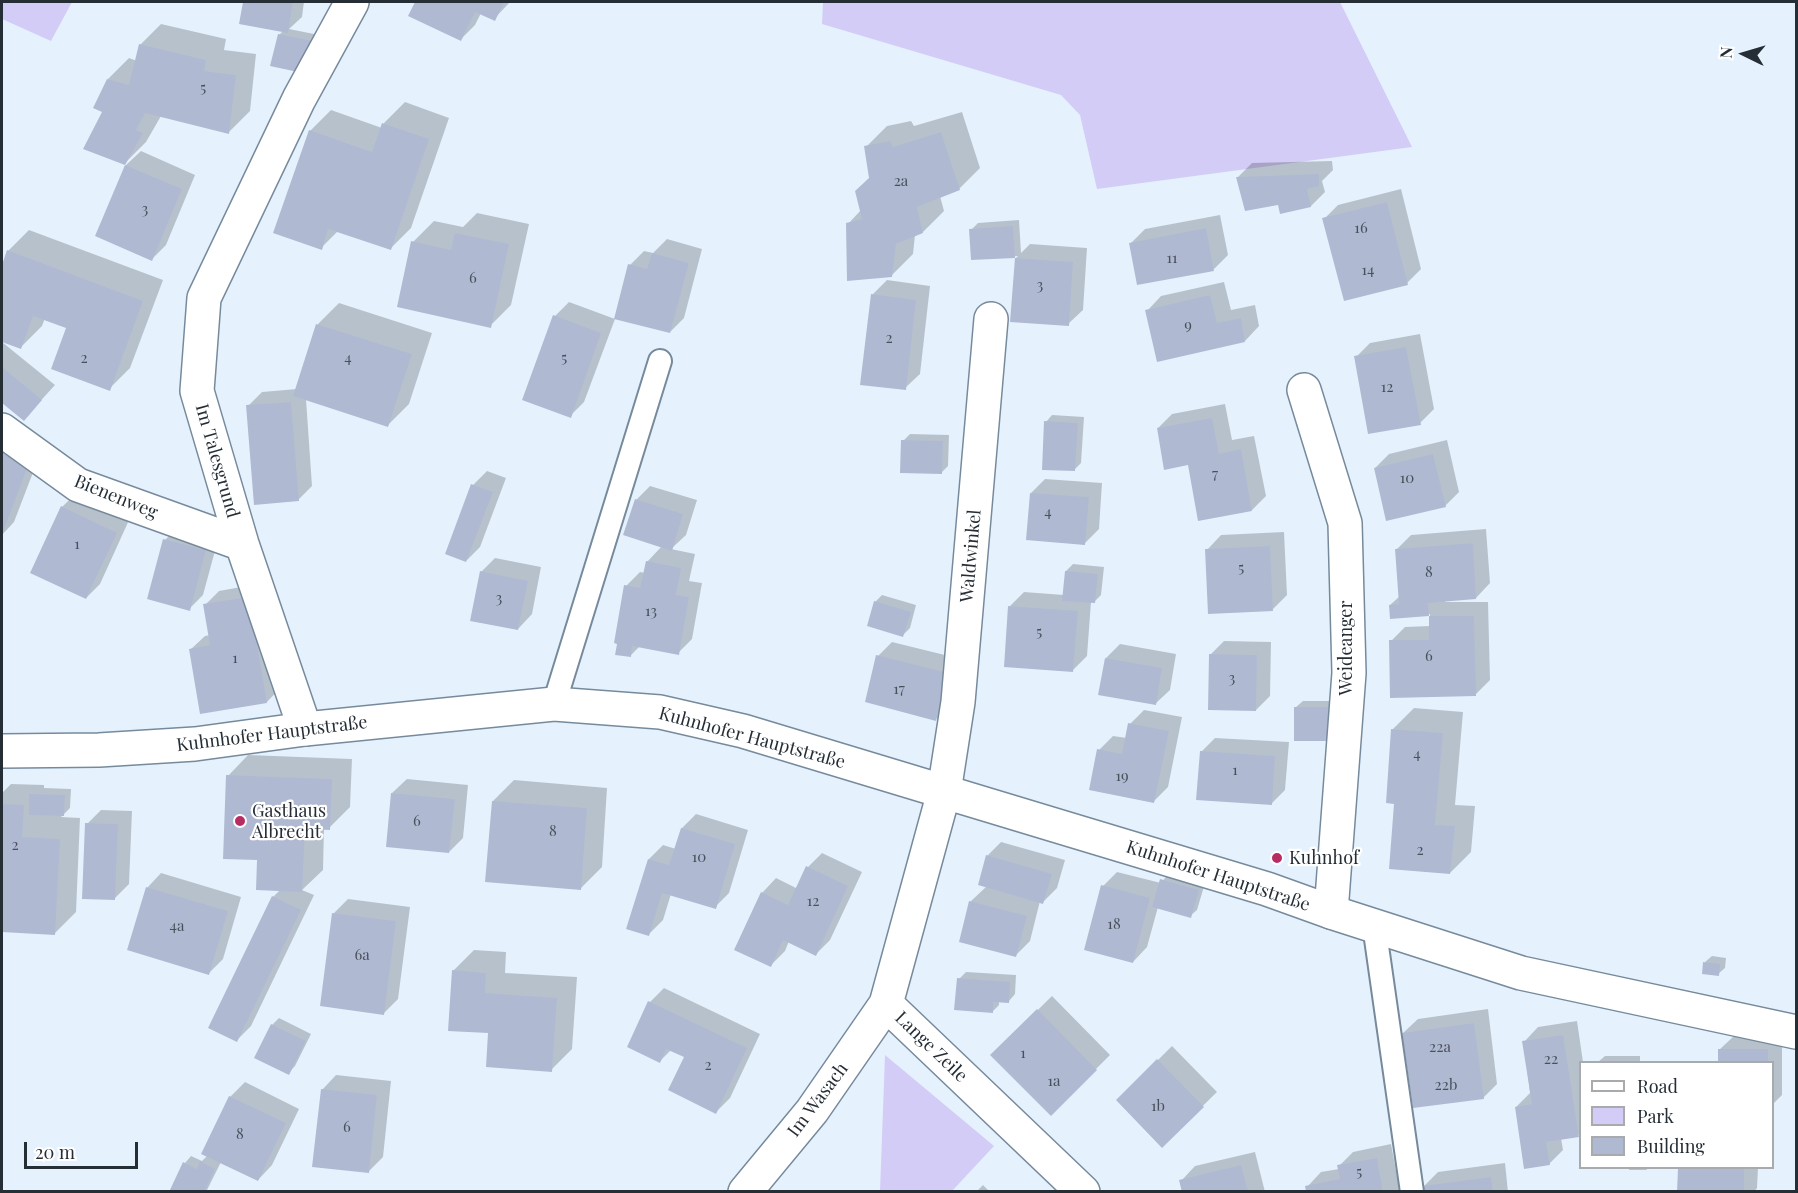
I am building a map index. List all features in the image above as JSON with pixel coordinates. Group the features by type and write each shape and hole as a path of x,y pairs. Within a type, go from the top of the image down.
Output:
{"street":[{"name":"Im Talesgrund","path":"305,729 242,544 197,391 204,298 298,99 352,2"},
{"name":"Waldwinkel","path":"944,792 958,702 991,319"},
{"name":"Weideanger","path":"1304,390 1345,524 1349,673 1331,912"},
{"name":"Bienenweg","path":"2,430 78,485 242,544"},
{"name":"Kuhnhofer Hauptstraße","path":"4,752 99,750 195,744 305,729 554,705 660,712 742,731 1268,889 1331,912 1521,973 1797,1032"},
{"name":"Lange Zeile","path":"944,792 886,1004 1083,1191"},
{"name":"Im Wasach","path":"745,1191 812,1111 886,1004"}],"lane":[{"path":"554,705 660,362"},
{"path":"1374,925 1412,1191"}],"green space":[{"path":"2,2 72,2 51,41 2,19"},
{"path":"823,2 1340,2 1412,147 1097,189 1080,115 1061,95 822,24"},
{"path":"885,1055 994,1146 952,1191 880,1191"}],"building":[{"path":"243,2 293,2 288,33 239,24"},
{"path":"415,2 504,2 495,21 475,12 461,41 408,16"},
{"path":"278,34 313,41 298,72 270,66"},
{"path":"139,44 206,60 204,71 236,75 229,134 145,113 136,130 143,133 125,165 83,149 102,112 93,108 107,79 129,85"},
{"path":"382,123 429,139 391,250 328,229 322,250 273,233 309,130 372,152"},
{"path":"941,132 960,190 917,207 923,233 896,244 892,277 847,281 846,223 862,219 855,191 869,178 864,146 890,141 893,147"},
{"path":"125,165 182,189 152,261 95,236"},
{"path":"1319,174 1319,186 1307,189 1311,207 1280,214 1278,205 1245,211 1236,177"},
{"path":"1387,202 1408,285 1344,301 1322,218"},
{"path":"1013,226 1015,258 971,260 969,229"},
{"path":"1206,228 1214,271 1137,285 1129,243"},
{"path":"455,233 509,244 491,328 397,307 411,241 451,250"},
{"path":"7,250 143,301 110,391 51,369 66,328 33,316 21,349 2,342 2,265"},
{"path":"652,253 689,263 670,333 614,319 628,264 647,269"},
{"path":"1015,258 1073,262 1069,326 1010,322"},
{"path":"871,294 916,300 906,390 860,385"},
{"path":"1210,295 1217,323 1241,318 1245,342 1157,362 1145,310"},
{"path":"553,315 601,333 571,418 522,400"},
{"path":"316,324 412,354 388,427 293,396"},
{"path":"1406,347 1421,425 1368,434 1354,356"},
{"path":"2,367 42,400 24,421 2,403"},
{"path":"291,402 299,501 254,505 246,405"},
{"path":"1212,418 1219,454 1241,449 1252,511 1198,521 1188,465 1164,470 1157,428"},
{"path":"1044,421 1078,423 1075,471 1042,470"},
{"path":"901,440 943,441 942,474 900,473"},
{"path":"2,452 29,463 2,535"},
{"path":"1433,454 1446,507 1386,521 1374,468"},
{"path":"471,484 493,492 466,562 445,554"},
{"path":"1030,493 1089,497 1085,545 1026,540"},
{"path":"635,499 683,514 672,551 623,535"},
{"path":"61,506 117,533 86,599 30,573"},
{"path":"163,539 206,550 190,611 147,599"},
{"path":"1473,543 1476,599 1428,603 1429,616 1390,619 1389,605 1399,604 1395,549"},
{"path":"1270,546 1273,611 1208,614 1205,549"},
{"path":"646,561 681,568 676,595 689,597 679,655 632,646 631,657 615,655 617,644 614,643 624,585 640,588"},
{"path":"480,571 528,581 518,630 470,621"},
{"path":"1065,571 1098,574 1095,603 1062,601"},
{"path":"249,597 267,703 200,714 189,649 210,645 203,604"},
{"path":"874,601 911,612 903,637 867,626"},
{"path":"1008,606 1078,611 1073,672 1004,667"},
{"path":"1429,616 1474,616 1476,696 1390,698 1389,640 1429,640"},
{"path":"1209,654 1257,655 1256,711 1208,710"},
{"path":"876,655 948,673 936,721 865,702"},
{"path":"1105,658 1162,668 1156,705 1098,695"},
{"path":"1294,707 1329,707 1329,741 1294,741"},
{"path":"1128,723 1169,731 1154,803 1089,790 1097,749 1122,754"},
{"path":"1391,729 1443,733 1435,825 1455,826 1450,874 1389,869 1394,804 1386,803"},
{"path":"1200,751 1275,756 1272,805 1196,800"},
{"path":"226,775 332,779 330,830 305,829 302,892 256,890 257,860 223,859"},
{"path":"391,793 455,799 449,853 386,847"},
{"path":"29,794 65,795 64,816 29,815"},
{"path":"492,801 587,808 581,890 485,882"},
{"path":"2,804 24,805 22,837 60,839 55,935 2,932"},
{"path":"85,823 118,824 115,900 82,899"},
{"path":"681,828 735,844 716,909 662,893 649,936 626,929 648,859 669,865"},
{"path":"986,855 1052,874 1043,904 978,885"},
{"path":"806,866 848,886 816,956 783,940 771,967 734,950 761,892 788,905"},
{"path":"1160,879 1199,890 1191,918 1152,907"},
{"path":"1101,885 1150,898 1133,963 1084,950"},
{"path":"146,887 228,911 209,975 127,950"},
{"path":"272,896 301,910 237,1042 208,1028"},
{"path":"969,901 1027,916 1016,957 959,942"},
{"path":"332,913 396,921 384,1015 320,1006"},
{"path":"1703,962 1720,964 1719,976 1702,974"},
{"path":"452,970 486,973 485,993 557,998 552,1072 486,1067 488,1033 448,1031"},
{"path":"957,978 1010,982 1009,1003 993,1002 993,1013 954,1010"},
{"path":"648,1001 747,1048 716,1114 668,1090 684,1057 666,1049 660,1063 627,1047"},
{"path":"1037,1009 1097,1070 1051,1116 990,1055"},
{"path":"1474,1023 1484,1099 1413,1108 1402,1033"},
{"path":"271,1024 306,1041 289,1075 254,1058"},
{"path":"1563,1035 1579,1137 1546,1142 1550,1165 1524,1169 1515,1107 1532,1104 1522,1041"},
{"path":"1718,1049 1768,1049 1768,1061 1718,1061"},
{"path":"1157,1059 1204,1107 1162,1148 1116,1100"},
{"path":"321,1089 377,1095 369,1173 312,1167"},
{"path":"229,1096 286,1123 258,1181 201,1154"},
{"path":"1377,1158 1383,1192 1306,1192 1305,1186 1340,1179 1337,1165"},
{"path":"200,1161 215,1169 204,1192 169,1192 183,1162 197,1169"},
{"path":"1241,1165 1248,1192 1182,1192 1179,1180"},
{"path":"1678,1169 1744,1169 1744,1192 1677,1192"},
{"path":"1491,1177 1493,1192 1423,1192 1423,1186"}],"place":[{"name":"Gasthaus Albrecht","path":"240,821"},
{"name":"Kuhnhof","path":"1277,858"}]}
